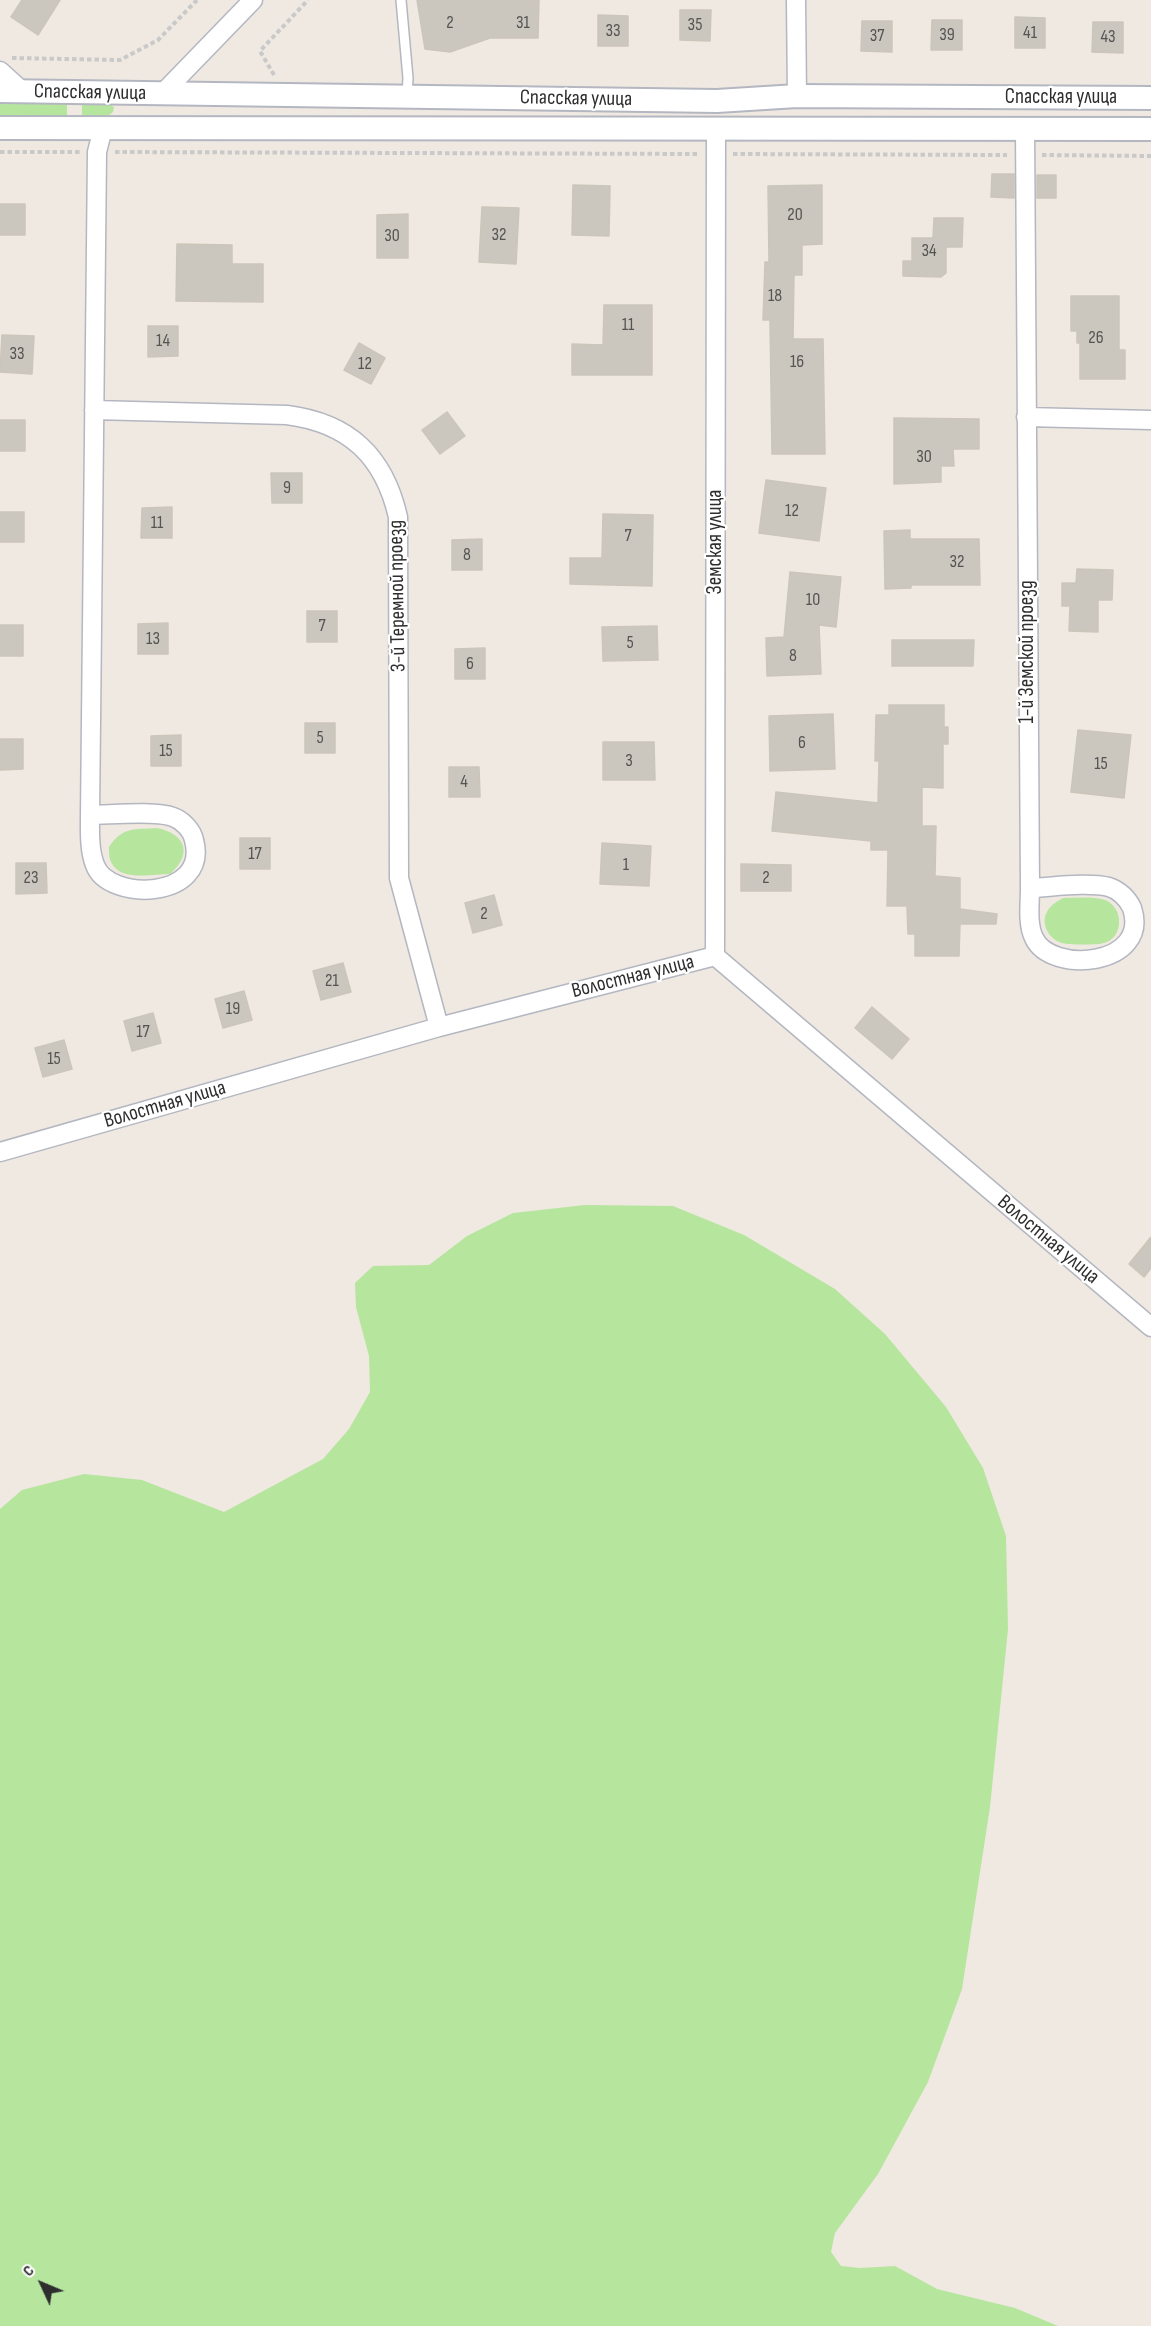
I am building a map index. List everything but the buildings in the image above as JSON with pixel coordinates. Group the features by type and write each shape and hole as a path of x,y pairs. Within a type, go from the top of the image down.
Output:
{"street":[{"path":"155,127 161,95 253,0"},
{"path":"796,0 797,96"},
{"path":"0,71 11,91"},
{"name":"Спасская улица","path":"11,91 161,95 717,101 797,96 1151,98"},
{"name":"Спасская улица","path":"0,128 1151,129"},
{"path":"90,815 172,817 184,824 193,835 196,849 195,863 187,876 176,884 162,888 130,888 116,886 104,879 95,867 92,853 90,815 97,152 103,128"},
{"name":"Земская улица","path":"715,956 716,128"},
{"name":"1-й Земской проезд","path":"1025,128 1030,924 1034,938 1042,950 1054,957 1100,959 1114,955 1125,946 1133,934 1135,920 1131,906 1123,895 1111,888 1097,886 1030,888"},
{"name":"3-й Теремной проезд","path":"94,410 287,415 307,418 345,433 368,453 386,478 394,496 398,517 399,878 439,1027"},
{"path":"1026,417 1151,420"},
{"name":"Волостная улица","path":"0,1152 439,1027 715,956 1151,1327"}],"lane":[{"path":"401,0 408,78 406,98"}],"path":[{"path":"0,58 120,60 158,40 197,0"},
{"path":"275,77 260,51 308,0"},
{"path":"0,152 1151,156"}],"green space":[{"path":"0,102 67,102 67,116 0,116"},
{"path":"82,102 108,103 114,107 113,112 108,116 82,116"},
{"path":"157,828 174,835 183,846 182,859 170,874 138,876 129,875 115,868 110,860 109,847 119,835 135,829"},
{"path":"1063,898 1095,898 1111,904 1116,909 1119,922 1115,935 1111,940 1096,944 1066,944 1054,939 1046,927 1045,918 1051,906"},
{"path":"585,1205 673,1206 744,1235 835,1289 885,1334 946,1407 983,1468 1006,1536 1008,1629 990,1807 962,1989 928,2082 878,2174 835,2233 831,2252 841,2266 860,2268 895,2266 937,2289 1015,2308 1058,2326 0,2326 0,1509 22,1490 84,1474 142,1480 224,1512 323,1459 349,1429 370,1392 369,1356 356,1307 355,1283 373,1266 429,1265 467,1236 513,1213"}]}
